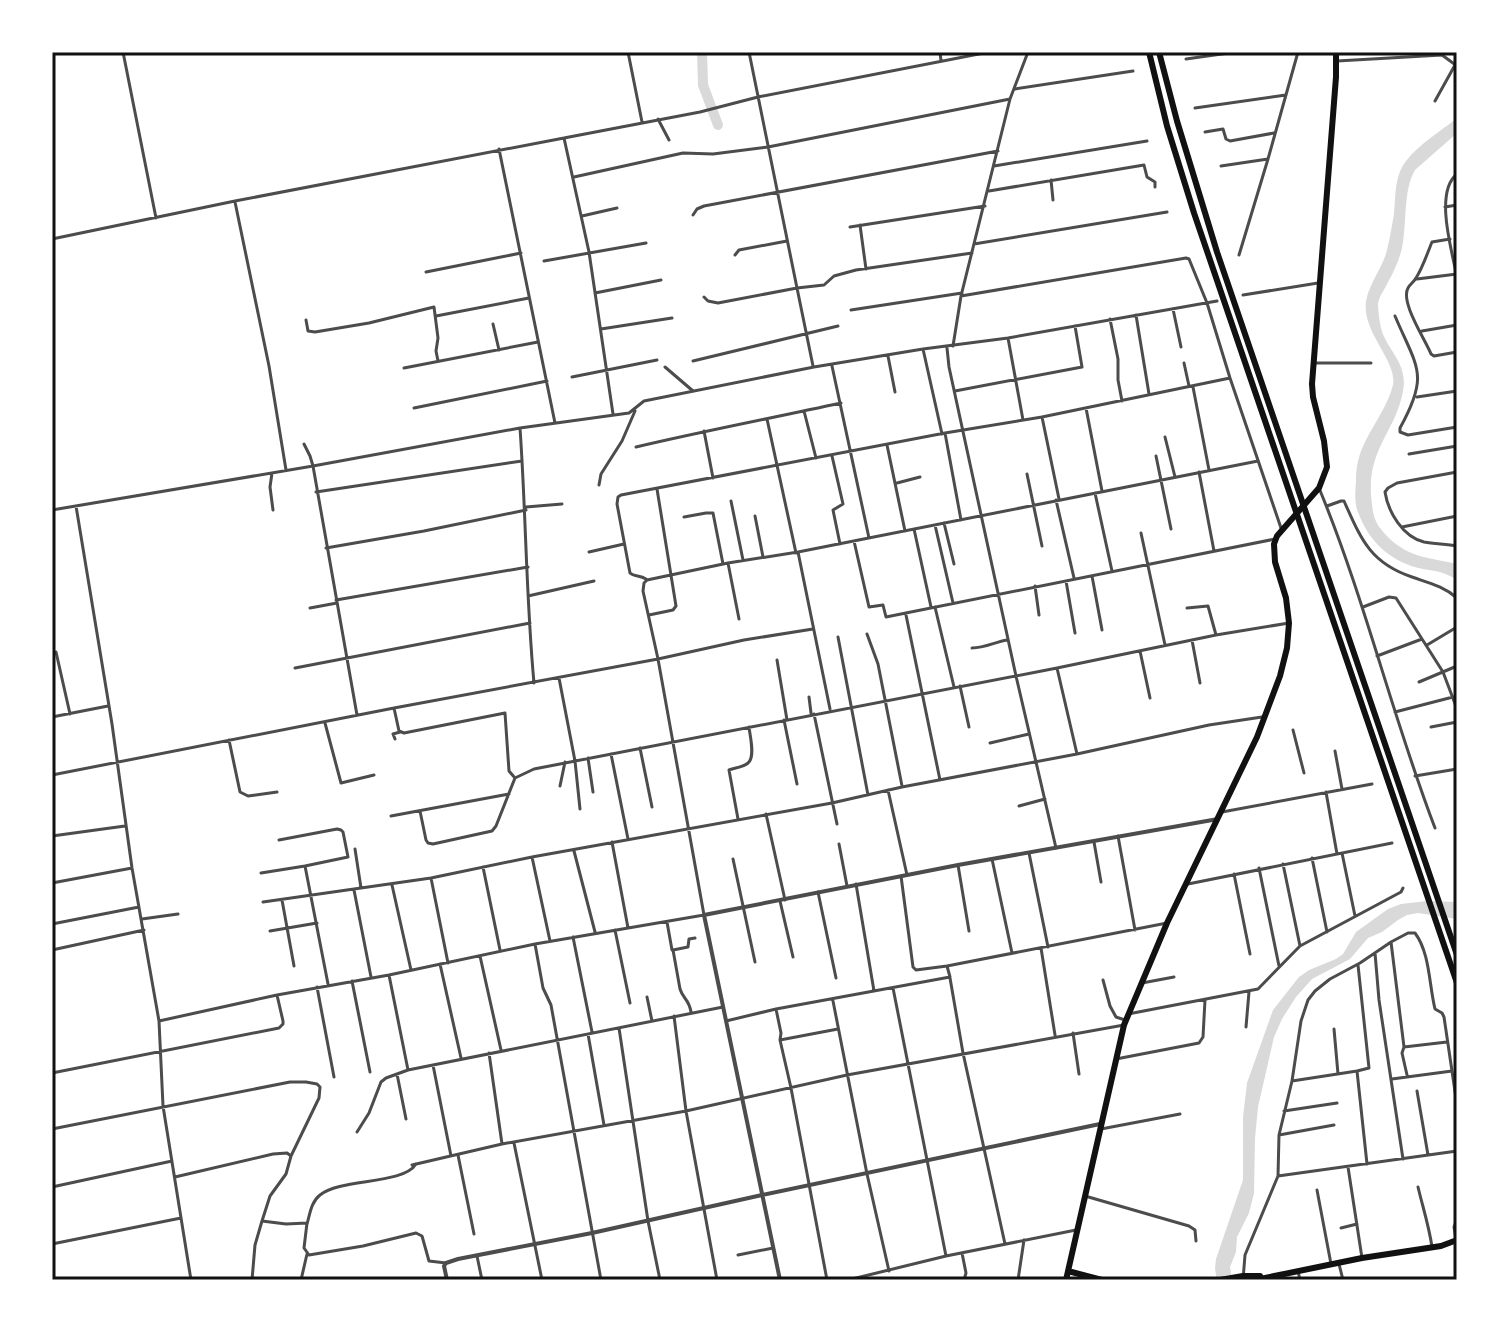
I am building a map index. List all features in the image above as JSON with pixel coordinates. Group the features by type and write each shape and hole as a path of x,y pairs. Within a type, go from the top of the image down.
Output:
{"main road":[{"path":"1149,52 1167,126 1194,213 1457,983"},
{"path":"1159,52 1213,239 1457,955"},
{"path":"1066,1280 1126,1020 1167,923 1265,716 1284,664 1289,623 1286,598 1274,556 1275,539 1319,488 1326,473 1327,460 1313,397 1313,363 1331,156 1336,52"},
{"path":"1255,1280 1457,1242"},
{"path":"1068,1271 1102,1280"},
{"path":"1220,1280 1270,1277"}],"street":[{"path":"123,52 156,218"},
{"path":"628,52 642,122"},
{"path":"749,52 814,367"},
{"path":"940,52 941,61"},
{"path":"52,239 700,112 758,97 985,52"},
{"path":"1028,52 1010,99 950,346 955,391 981,516 1056,848"},
{"path":"1186,59 1236,52"},
{"path":"1239,255 1298,52"},
{"path":"1336,61 1442,55 1456,65 1435,101"},
{"path":"1015,89 1133,71"},
{"path":"1195,108 1286,95"},
{"path":"573,177 676,155 768,147 1010,99"},
{"path":"658,119 669,140"},
{"path":"1205,132 1223,129 1226,139 1230,141 1274,133"},
{"path":"564,138 589,252 613,414"},
{"path":"994,166 1147,141"},
{"path":"499,149 555,423"},
{"path":"693,215 701,207 998,151"},
{"path":"1221,166 1268,159"},
{"path":"988,191 1144,165 1147,177 1153,180 1155,187"},
{"path":"1416,279 1457,275 1455,248 1450,239 1445,207 1449,183 1457,174"},
{"path":"1051,180 1053,200"},
{"path":"235,201 269,366 286,470"},
{"path":"1445,207 1457,205"},
{"path":"850,227 985,206"},
{"path":"582,216 617,208"},
{"path":"974,244 1167,212"},
{"path":"860,225 866,269"},
{"path":"1450,239 1432,242 1406,296 1408,310 1422,331 1431,354 1457,352"},
{"path":"735,255 739,250 787,241"},
{"path":"544,261 646,243"},
{"path":"426,272 521,253"},
{"path":"704,297 718,303 824,285 834,276 866,269 972,253"},
{"path":"851,310 1189,259 1207,303 1282,531"},
{"path":"595,293 661,280"},
{"path":"1243,295 1319,283"},
{"path":"436,316 529,298"},
{"path":"52,510 520,428 629,413 644,401 814,367 1008,338 1217,301"},
{"path":"306,320 308,331 312,333 434,307 438,361"},
{"path":"1173,309 1181,347"},
{"path":"1136,315 1149,395"},
{"path":"1395,316 1410,347 1419,380 1416,397 1400,428 1401,434 1413,435 1457,427"},
{"path":"601,329 672,318"},
{"path":"1110,319 1122,401"},
{"path":"493,324 499,350"},
{"path":"1422,331 1457,325"},
{"path":"693,361 838,326"},
{"path":"955,391 1082,367 1075,326"},
{"path":"1008,338 1023,420"},
{"path":"404,368 538,342"},
{"path":"923,349 961,520"},
{"path":"888,356 895,392"},
{"path":"572,377 657,360"},
{"path":"1184,363 1209,470"},
{"path":"1313,363 1371,363"},
{"path":"832,364 869,538"},
{"path":"665,367 693,391"},
{"path":"647,580 630,573 617,504 621,495 1042,417 1230,378"},
{"path":"414,408 547,381"},
{"path":"1416,397 1457,391"},
{"path":"636,447 841,403"},
{"path":"599,485 601,474 622,441 636,407"},
{"path":"1086,408 1102,491"},
{"path":"804,411 816,458"},
{"path":"1042,417 1074,579"},
{"path":"767,419 830,711"},
{"path":"520,428 534,683"},
{"path":"704,431 713,478"},
{"path":"1165,437 1175,477"},
{"path":"304,444 313,466 357,715"},
{"path":"887,445 905,531"},
{"path":"1409,454 1457,446"},
{"path":"832,455 843,504 833,511 840,544"},
{"path":"1156,456 1171,529"},
{"path":"316,492 522,461"},
{"path":"780,1280 704,915 643,591 644,583 743,560 840,544 1258,461"},
{"path":"1199,472 1214,551"},
{"path":"1457,472 1397,483 1385,492 1392,514 1418,540 1457,546"},
{"path":"272,473 273,510"},
{"path":"1027,474 1042,546"},
{"path":"895,483 920,477"},
{"path":"649,615 676,608 657,488"},
{"path":"1319,488 1363,607 1394,712 1435,828"},
{"path":"1095,492 1112,571"},
{"path":"731,501 743,560"},
{"path":"1327,506 1345,502 1366,548 1384,564 1440,586 1457,598"},
{"path":"326,548 424,531 526,508 562,504"},
{"path":"76,506 125,826 159,1021 163,1106 191,1279 185,1280"},
{"path":"684,517 713,513 739,619"},
{"path":"755,516 763,557"},
{"path":"1402,527 1457,516"},
{"path":"944,523 954,564"},
{"path":"935,525 953,603"},
{"path":"914,529 954,687"},
{"path":"1141,533 1165,645"},
{"path":"854,541 869,607 883,605 886,617 1275,539"},
{"path":"589,552 624,544"},
{"path":"310,608 528,567"},
{"path":"1092,576 1102,630"},
{"path":"528,596 594,581"},
{"path":"1066,581 1075,633"},
{"path":"1035,586 1039,615"},
{"path":"1363,607 1394,597 1443,672 1457,709"},
{"path":"1187,608 1209,607 1216,635"},
{"path":"906,613 940,780"},
{"path":"295,668 530,623"},
{"path":"420,811 426,840 433,844 492,831 515,778 534,769 1289,623"},
{"path":"1427,645 1457,627"},
{"path":"52,775 813,629"},
{"path":"867,634 878,664 902,787"},
{"path":"838,637 868,795"},
{"path":"1376,656 1422,639"},
{"path":"972,648 1009,640"},
{"path":"1192,640 1200,683"},
{"path":"1140,651 1150,698"},
{"path":"56,652 70,714"},
{"path":"777,660 797,784"},
{"path":"1419,682 1457,666"},
{"path":"1057,668 1077,754"},
{"path":"559,678 575,761 580,809"},
{"path":"960,686 969,727"},
{"path":"809,697 837,824"},
{"path":"1394,712 1453,697"},
{"path":"52,717 108,706"},
{"path":"394,708 401,732"},
{"path":"395,739 393,734 401,732 505,713 509,771 515,778"},
{"path":"263,902 431,878 832,803 1265,716"},
{"path":"324,721 340,782 374,775"},
{"path":"1431,727 1457,722"},
{"path":"738,819 729,771 750,760 749,727"},
{"path":"1293,730 1304,773"},
{"path":"990,743 1030,734"},
{"path":"229,740 240,792 248,796 277,792"},
{"path":"640,748 652,807"},
{"path":"1335,751 1342,789"},
{"path":"611,754 628,839"},
{"path":"588,758 593,792"},
{"path":"560,786 566,762"},
{"path":"1415,776 1457,769"},
{"path":"159,1021 595,932 667,922 1094,841 1372,784"},
{"path":"888,790 904,876 913,967 916,970 1167,923"},
{"path":"1326,792 1355,917"},
{"path":"391,816 509,794"},
{"path":"1019,806 1045,799"},
{"path":"766,814 793,957"},
{"path":"52,836 125,826"},
{"path":"261,873 348,857 342,830 279,840"},
{"path":"1118,836 1135,930"},
{"path":"1094,841 1101,882"},
{"path":"612,842 628,928"},
{"path":"1187,884 1392,843"},
{"path":"839,844 847,886"},
{"path":"355,849 361,888"},
{"path":"573,849 595,932"},
{"path":"1029,853 1048,947"},
{"path":"532,857 550,941"},
{"path":"1312,858 1327,932"},
{"path":"733,859 755,962"},
{"path":"992,859 1012,954"},
{"path":"1283,863 1300,946"},
{"path":"958,865 969,931"},
{"path":"305,866 328,985"},
{"path":"483,867 500,951"},
{"path":"52,883 132,868"},
{"path":"1259,868 1279,967"},
{"path":"1234,874 1250,954"},
{"path":"431,878 448,963"},
{"path":"856,884 874,991"},
{"path":"392,885 411,970"},
{"path":"301,1280 307,1254 303,1246 307,1224 312,1204 320,1194 343,1186 386,1179 413,1169 414,1164 502,1144 686,1111 847,1075 1073,1033 1249,992 1260,988 1300,946 1401,892 1403,888"},
{"path":"354,890 371,978"},
{"path":"818,892 836,978"},
{"path":"282,900 294,966"},
{"path":"52,924 139,907"},
{"path":"142,919 178,914"},
{"path":"667,922 680,989 689,1001 691,1013"},
{"path":"270,931 317,923"},
{"path":"52,950 144,930"},
{"path":"615,930 630,1003"},
{"path":"1241,1278 1245,1255 1278,1176 1279,1135 1292,1081 1301,1021 1308,1000 1326,982 1410,932 1420,940 1433,1004 1444,1017 1457,1105"},
{"path":"573,937 604,1126"},
{"path":"673,950 688,947 689,939 695,938"},
{"path":"1391,942 1407,1076"},
{"path":"535,944 543,988 551,1005 601,1280"},
{"path":"1041,948 1056,1036"},
{"path":"1375,953 1403,1159"},
{"path":"480,956 501,1050"},
{"path":"440,964 461,1059"},
{"path":"1292,1081 1369,1068 1358,964"},
{"path":"947,966 1005,1244"},
{"path":"389,975 408,1070"},
{"path":"726,1021 950,977"},
{"path":"1142,983 1174,977"},
{"path":"1103,980 1116,1017 1126,1020"},
{"path":"352,981 370,1072"},
{"path":"317,987 334,1077"},
{"path":"893,988 946,1256"},
{"path":"1246,1027 1249,992"},
{"path":"52,1073 279,1028 283,1021 277,995"},
{"path":"647,997 652,1021"},
{"path":"833,999 889,1271"},
{"path":"1116,1059 1199,1043 1203,1037 1205,1000"},
{"path":"357,1132 369,1113 381,1082 408,1070 723,1007"},
{"path":"776,1009 827,1280"},
{"path":"674,1016 686,1111 717,1280"},
{"path":"619,1028 660,1280"},
{"path":"780,1040 838,1029"},
{"path":"1334,1029 1338,1074"},
{"path":"1073,1033 1079,1074"},
{"path":"1404,1047 1447,1042"},
{"path":"489,1053 502,1144"},
{"path":"433,1064 451,1156"},
{"path":"1357,1071 1367,1164"},
{"path":"1391,1079 1452,1071"},
{"path":"397,1074 406,1119"},
{"path":"52,1129 290,1082 317,1084 321,1092 319,1098 283,1180 270,1196 255,1245 252,1280"},
{"path":"1417,1091 1428,1155"},
{"path":"1284,1111 1337,1103"},
{"path":"307,1254 316,1255 416,1233 422,1236 429,1261 446,1263 985,1148 1180,1114"},
{"path":"1279,1135 1334,1125"},
{"path":"514,1142 542,1280"},
{"path":"1278,1176 1457,1151"},
{"path":"175,1177 273,1154 287,1153 291,1156"},
{"path":"458,1155 474,1234"},
{"path":"52,1187 172,1161"},
{"path":"1348,1167 1362,1258"},
{"path":"1418,1187 1432,1247"},
{"path":"1317,1190 1335,1263 1343,1280"},
{"path":"1085,1196 1189,1226 1195,1230 1196,1241"},
{"path":"52,1244 181,1218"},
{"path":"1457,1219 1454,1227 1457,1242"},
{"path":"262,1221 307,1224"},
{"path":"1341,1228 1357,1224"},
{"path":"848,1280 946,1256 1076,1230"},
{"path":"1018,1280 1024,1240"},
{"path":"738,1255 773,1248"},
{"path":"962,1253 964,1280"},
{"path":"477,1256 482,1280"},
{"path":"446,1263 446,1280"},
{"path":"1298,1271 1300,1280"}],"shaded area":[{"path":"1457,118 1457,133 1415,170 1411,178 1402,248 1378,304 1382,332 1399,363 1404,380 1395,418 1374,465 1371,495 1375,519 1393,542 1427,558 1457,564 1457,580 1412,566 1384,551 1365,527 1355,495 1360,455 1393,385 1391,368 1368,322 1366,304 1387,250 1397,180 1402,167 1412,155"},
{"path":"1427,901 1457,902 1457,919 1418,913 1398,920 1368,938 1350,959 1312,979 1282,1019 1274,1037 1258,1107 1254,1193 1249,1213 1237,1237 1236,1252 1230,1267 1232,1280 1217,1280 1216,1259 1243,1180 1243,1117 1247,1083 1273,1010 1299,977 1343,954 1356,932 1388,909"}],"waterway":[{"path":"702,52 703,85 718,125"}]}
